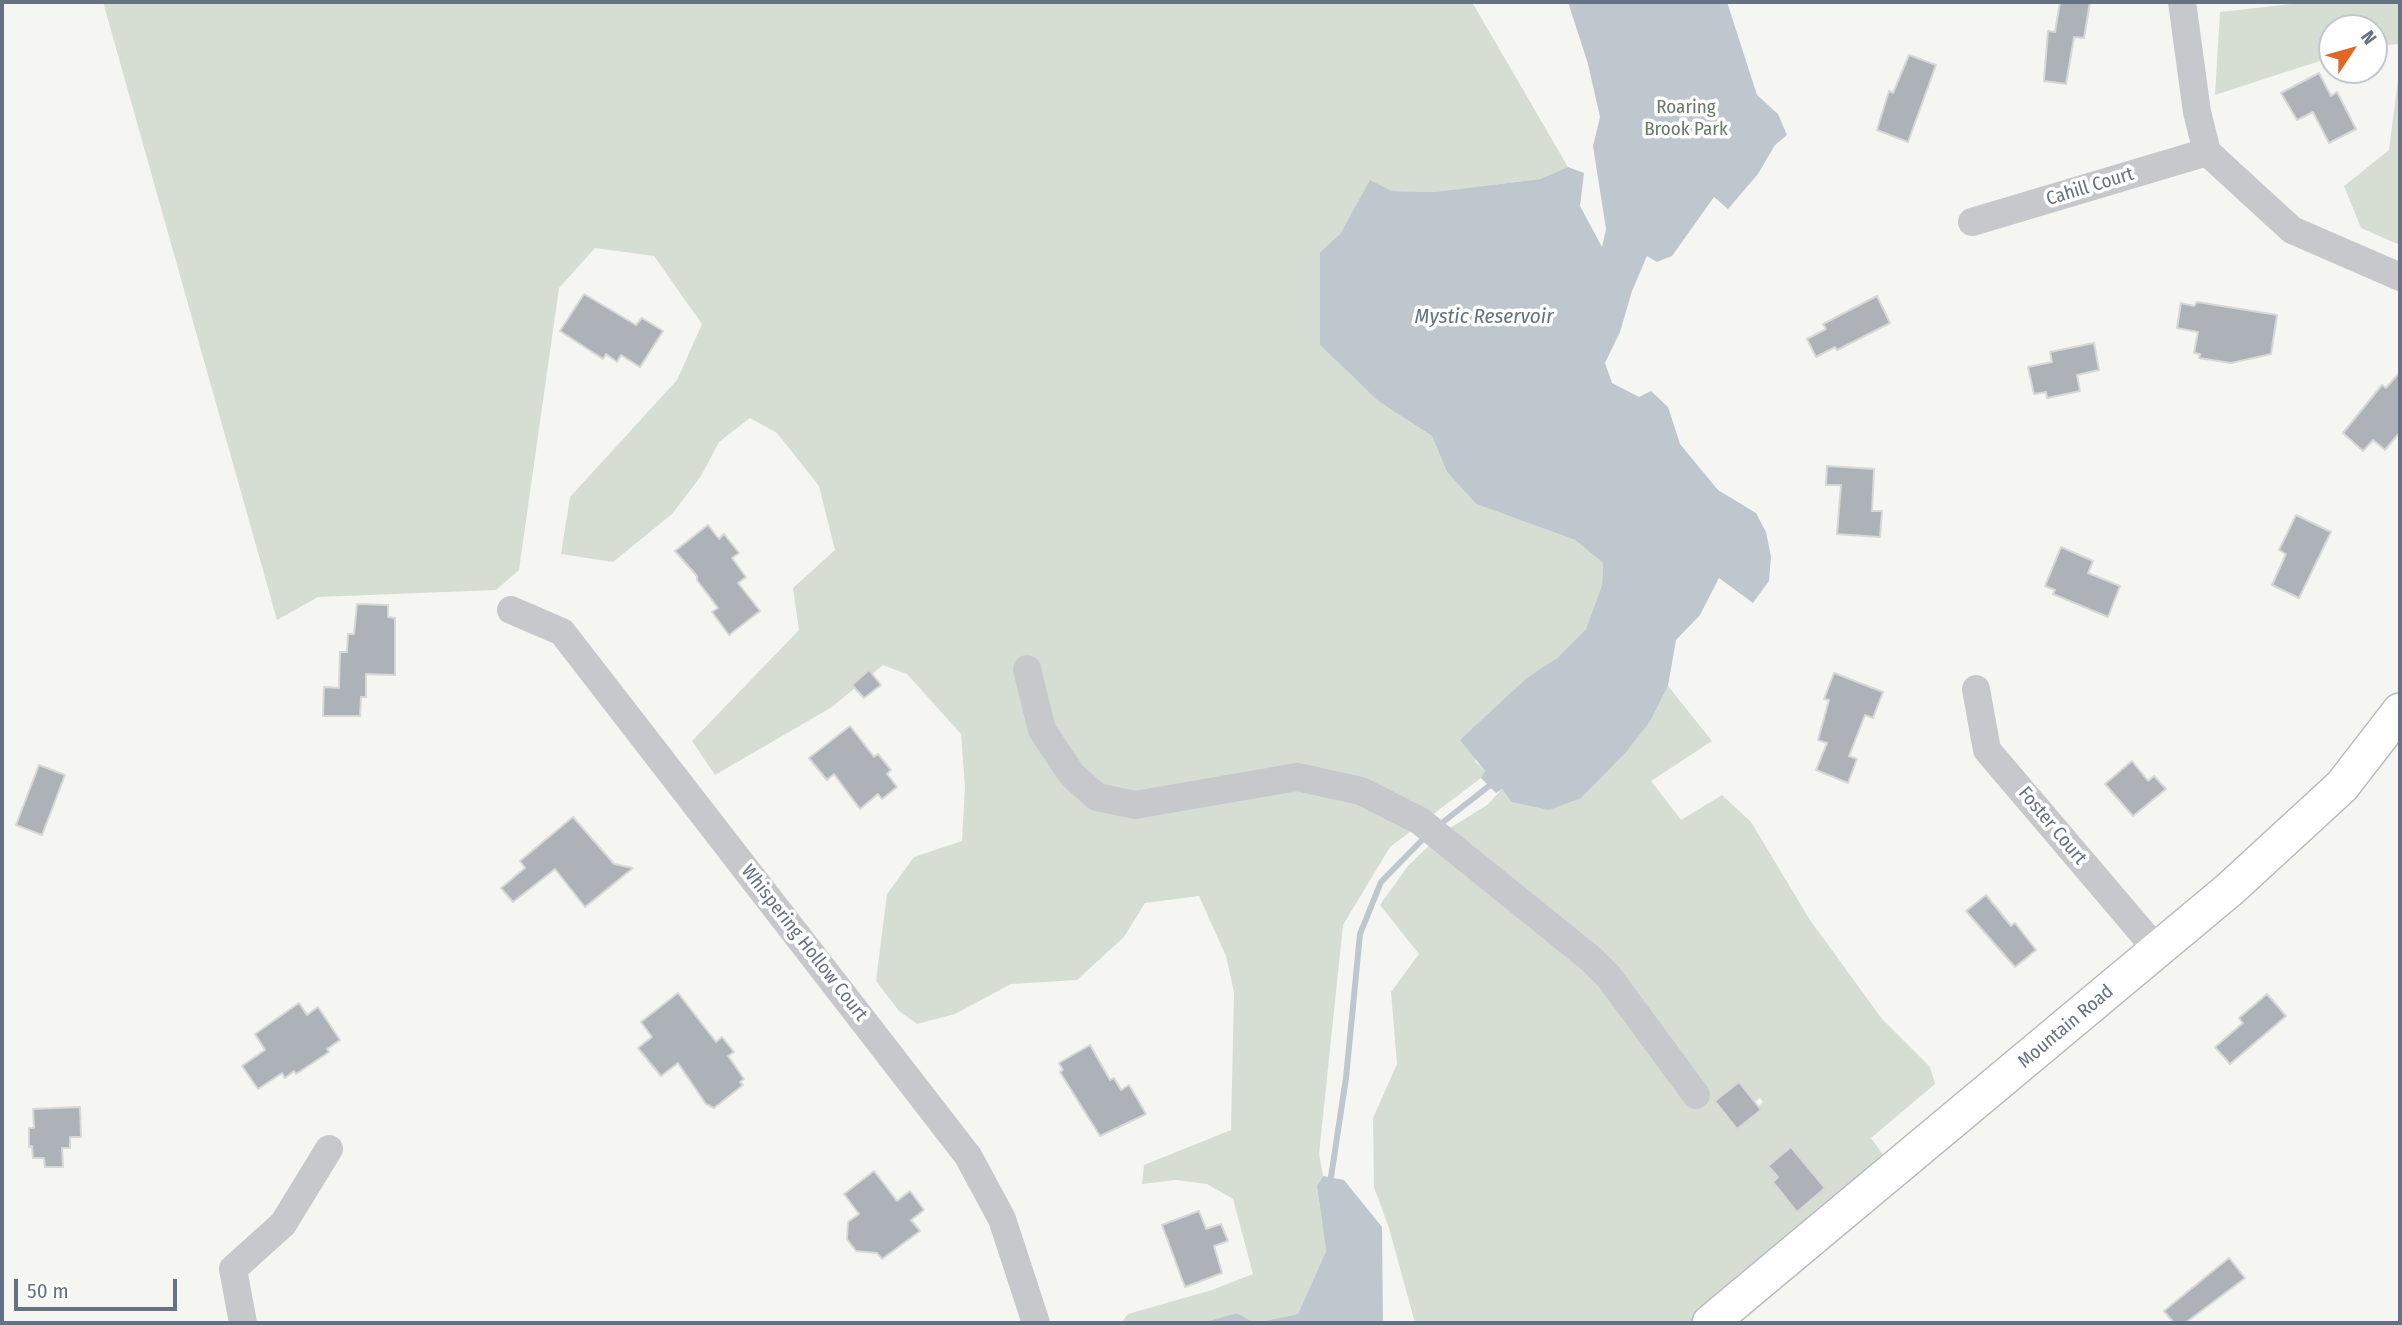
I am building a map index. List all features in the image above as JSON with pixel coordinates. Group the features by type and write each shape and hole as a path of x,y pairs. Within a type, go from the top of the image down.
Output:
{"main road":[{"name":"Mountain Road","path":"1710,1323 2157,950 2316,812 2366,759 2400,711"}],"street":[{"path":"2182,2 2197,112 2207,152 2292,230 2400,277"},
{"name":"Cahill Court","path":"1972,222 2207,152"},
{"name":"Whispering Hollow Court","path":"511,610 562,632 968,1156 1002,1219 1035,1323"},
{"path":"1027,669 1042,730 1072,775 1097,797 1135,804 1297,778 1361,791 1420,821 1591,959 1609,977 1696,1095"},
{"name":"Foster Court","path":"1976,689 1987,750 2157,950"},
{"path":"243,1323 233,1269 283,1224 329,1149"}],"shaded area":[{"path":"103,2 1472,2 1568,167 1540,179 1434,192 1392,191 1370,181 1340,234 1320,252 1320,345 1378,401 1432,436 1447,472 1476,504 1575,540 1603,563 1602,585 1586,629 1557,658 1528,677 1475,761 1485,771 1481,778 1390,847 1343,925 1319,1154 1323,1176 1317,1186 1326,1251 1298,1314 1255,1323 1237,1313 1201,1323 1121,1323 1128,1314 1212,1290 1253,1274 1233,1199 1207,1184 1176,1180 1142,1184 1144,1165 1231,1130 1234,992 1226,956 1199,896 1145,903 1124,937 1077,980 1011,984 955,1014 917,1024 899,1011 876,981 887,894 914,857 962,841 965,787 961,734 907,674 883,665 832,707 715,775 692,741 799,630 793,588 835,550 819,486 777,433 750,418 719,442 701,476 672,514 613,562 561,554 570,497 677,380 702,324 654,256 595,248 559,288 519,570 496,590 318,597 277,620"},
{"path":"2309,2 2400,2 2400,44 2388,45 2388,14 2318,14 2318,62 2215,95 2220,12"},
{"path":"2400,63 2400,245 2361,228 2344,186 2389,150"},
{"path":"1668,686 1712,741 1651,781 1681,820 1722,795 1751,822 1810,920 1882,1019 1930,1067 1935,1084 1871,1138 1887,1160 1690,1323 1415,1323 1389,1228 1374,1187 1373,1118 1397,1064 1391,992 1419,954 1380,905 1407,867 1442,833 1487,805 1502,789 1508,794 1581,798 1651,720","holes":["1739,1082 1754,1102 1760,1098 1763,1102 1737,1129 1715,1101","1791,1147 1825,1188 1797,1211 1773,1182 1778,1177 1769,1166"]}],"water":[{"name":"Mystic Reservoir","path":"1568,2 1727,2 1757,95 1778,114 1787,135 1775,145 1758,174 1728,209 1714,197 1672,256 1657,262 1647,256 1632,291 1620,332 1605,363 1612,383 1639,397 1651,391 1668,407 1680,444 1718,490 1756,513 1766,532 1771,557 1769,581 1753,603 1719,578 1700,615 1676,640 1668,686 1651,720 1627,751 1581,798 1549,810 1512,802 1502,789 1496,793 1481,778 1485,771 1460,740 1528,677 1557,658 1586,629 1602,585 1603,563 1575,540 1476,504 1447,472 1432,436 1378,401 1320,345 1320,252 1340,234 1370,180 1392,191 1434,192 1540,179 1568,167 1584,173 1580,206 1602,247 1606,229 1593,146 1600,117 1588,64"},
{"path":"1323,1176 1344,1180 1382,1227 1383,1323 1255,1323 1298,1314 1326,1251 1317,1186"},
{"path":"1237,1313 1255,1323 1201,1323"}],"building":[{"path":"2060,2 2090,2 2084,38 2074,37 2066,84 2044,81 2048,31 2055,32"},
{"path":"1909,55 1936,65 1908,142 1877,130 1889,91 1893,93"},
{"path":"2318,74 2318,84 2325,84 2331,96 2337,92 2356,129 2329,143 2313,112 2297,120 2281,93"},
{"path":"584,294 636,325 642,318 663,331 640,367 621,355 617,362 606,354 603,359 560,331"},
{"path":"1877,296 1890,323 1837,350 1835,347 1816,357 1807,339 1826,329 1823,324"},
{"path":"2197,302 2277,315 2271,354 2231,363 2199,358 2200,354 2194,353 2198,332 2177,328 2181,303 2194,306"},
{"path":"2094,343 2099,370 2077,375 2080,391 2047,398 2046,392 2034,394 2028,367 2052,362 2050,352"},
{"path":"2400,372 2400,432 2385,450 2373,440 2363,451 2343,433 2382,385 2386,388"},
{"path":"1827,466 1874,469 1872,511 1882,511 1880,537 1837,534 1841,485 1826,485"},
{"path":"2296,515 2331,532 2299,598 2272,585 2286,554 2279,550"},
{"path":"708,525 719,539 724,534 739,553 732,558 746,577 738,583 760,611 729,635 712,612 718,608 697,580 697,576 675,551"},
{"path":"2061,547 2093,561 2088,573 2120,586 2108,617 2053,594 2055,590 2045,586"},
{"path":"357,604 388,605 388,617 395,618 395,675 366,674 366,697 361,697 360,716 323,716 324,687 339,688 340,652 347,652 348,634 354,634"},
{"path":"869,670 881,685 864,698 852,685"},
{"path":"1834,673 1883,692 1873,718 1865,715 1849,756 1857,759 1848,783 1816,770 1827,743 1818,740 1829,700 1824,699"},
{"path":"850,726 874,757 878,754 891,770 887,774 897,787 882,799 878,794 860,809 834,774 827,780 809,758"},
{"path":"2132,761 2148,781 2154,776 2166,789 2133,816 2105,784"},
{"path":"39,765 65,775 42,835 16,825"},
{"path":"573,817 614,864 633,868 585,907 555,869 513,902 501,888 525,868 520,861"},
{"path":"1986,895 2011,926 2015,923 2036,950 2015,967 1966,911"},
{"path":"678,993 716,1042 722,1037 734,1052 728,1056 744,1079 740,1082 743,1085 714,1108 706,1104 678,1063 661,1076 638,1048 652,1037 641,1022"},
{"path":"2267,994 2286,1016 2230,1064 2215,1047 2243,1023 2239,1018"},
{"path":"299,1003 307,1015 318,1007 340,1040 327,1049 329,1052 296,1074 294,1071 285,1078 282,1073 258,1089 242,1066 265,1050 255,1034"},
{"path":"1090,1045 1110,1080 1114,1078 1121,1090 1129,1085 1146,1114 1100,1136 1060,1072 1063,1070 1059,1063"},
{"path":"1739,1082 1761,1110 1737,1129 1715,1101"},
{"path":"80,1107 81,1137 70,1137 70,1148 62,1148 63,1167 45,1167 44,1158 33,1158 32,1146 29,1147 29,1128 34,1128 33,1109"},
{"path":"1791,1147 1825,1188 1797,1212 1773,1182 1778,1177 1768,1166"},
{"path":"874,1171 897,1201 910,1191 924,1210 911,1220 920,1231 882,1259 877,1253 856,1251 847,1239 848,1222 859,1214 844,1194"},
{"path":"1199,1211 1206,1229 1221,1224 1228,1241 1214,1246 1222,1273 1185,1287 1162,1225"},
{"path":"2229,1258 2245,1278 2185,1323 2174,1323 2164,1311"}],"waterway":[{"path":"1438,826 1489,786"},
{"path":"1331,1177 1346,1078 1360,934 1381,882 1427,835"}],"park label":[{"name":"Roaring Brook Park","path":"1686,119"}]}
